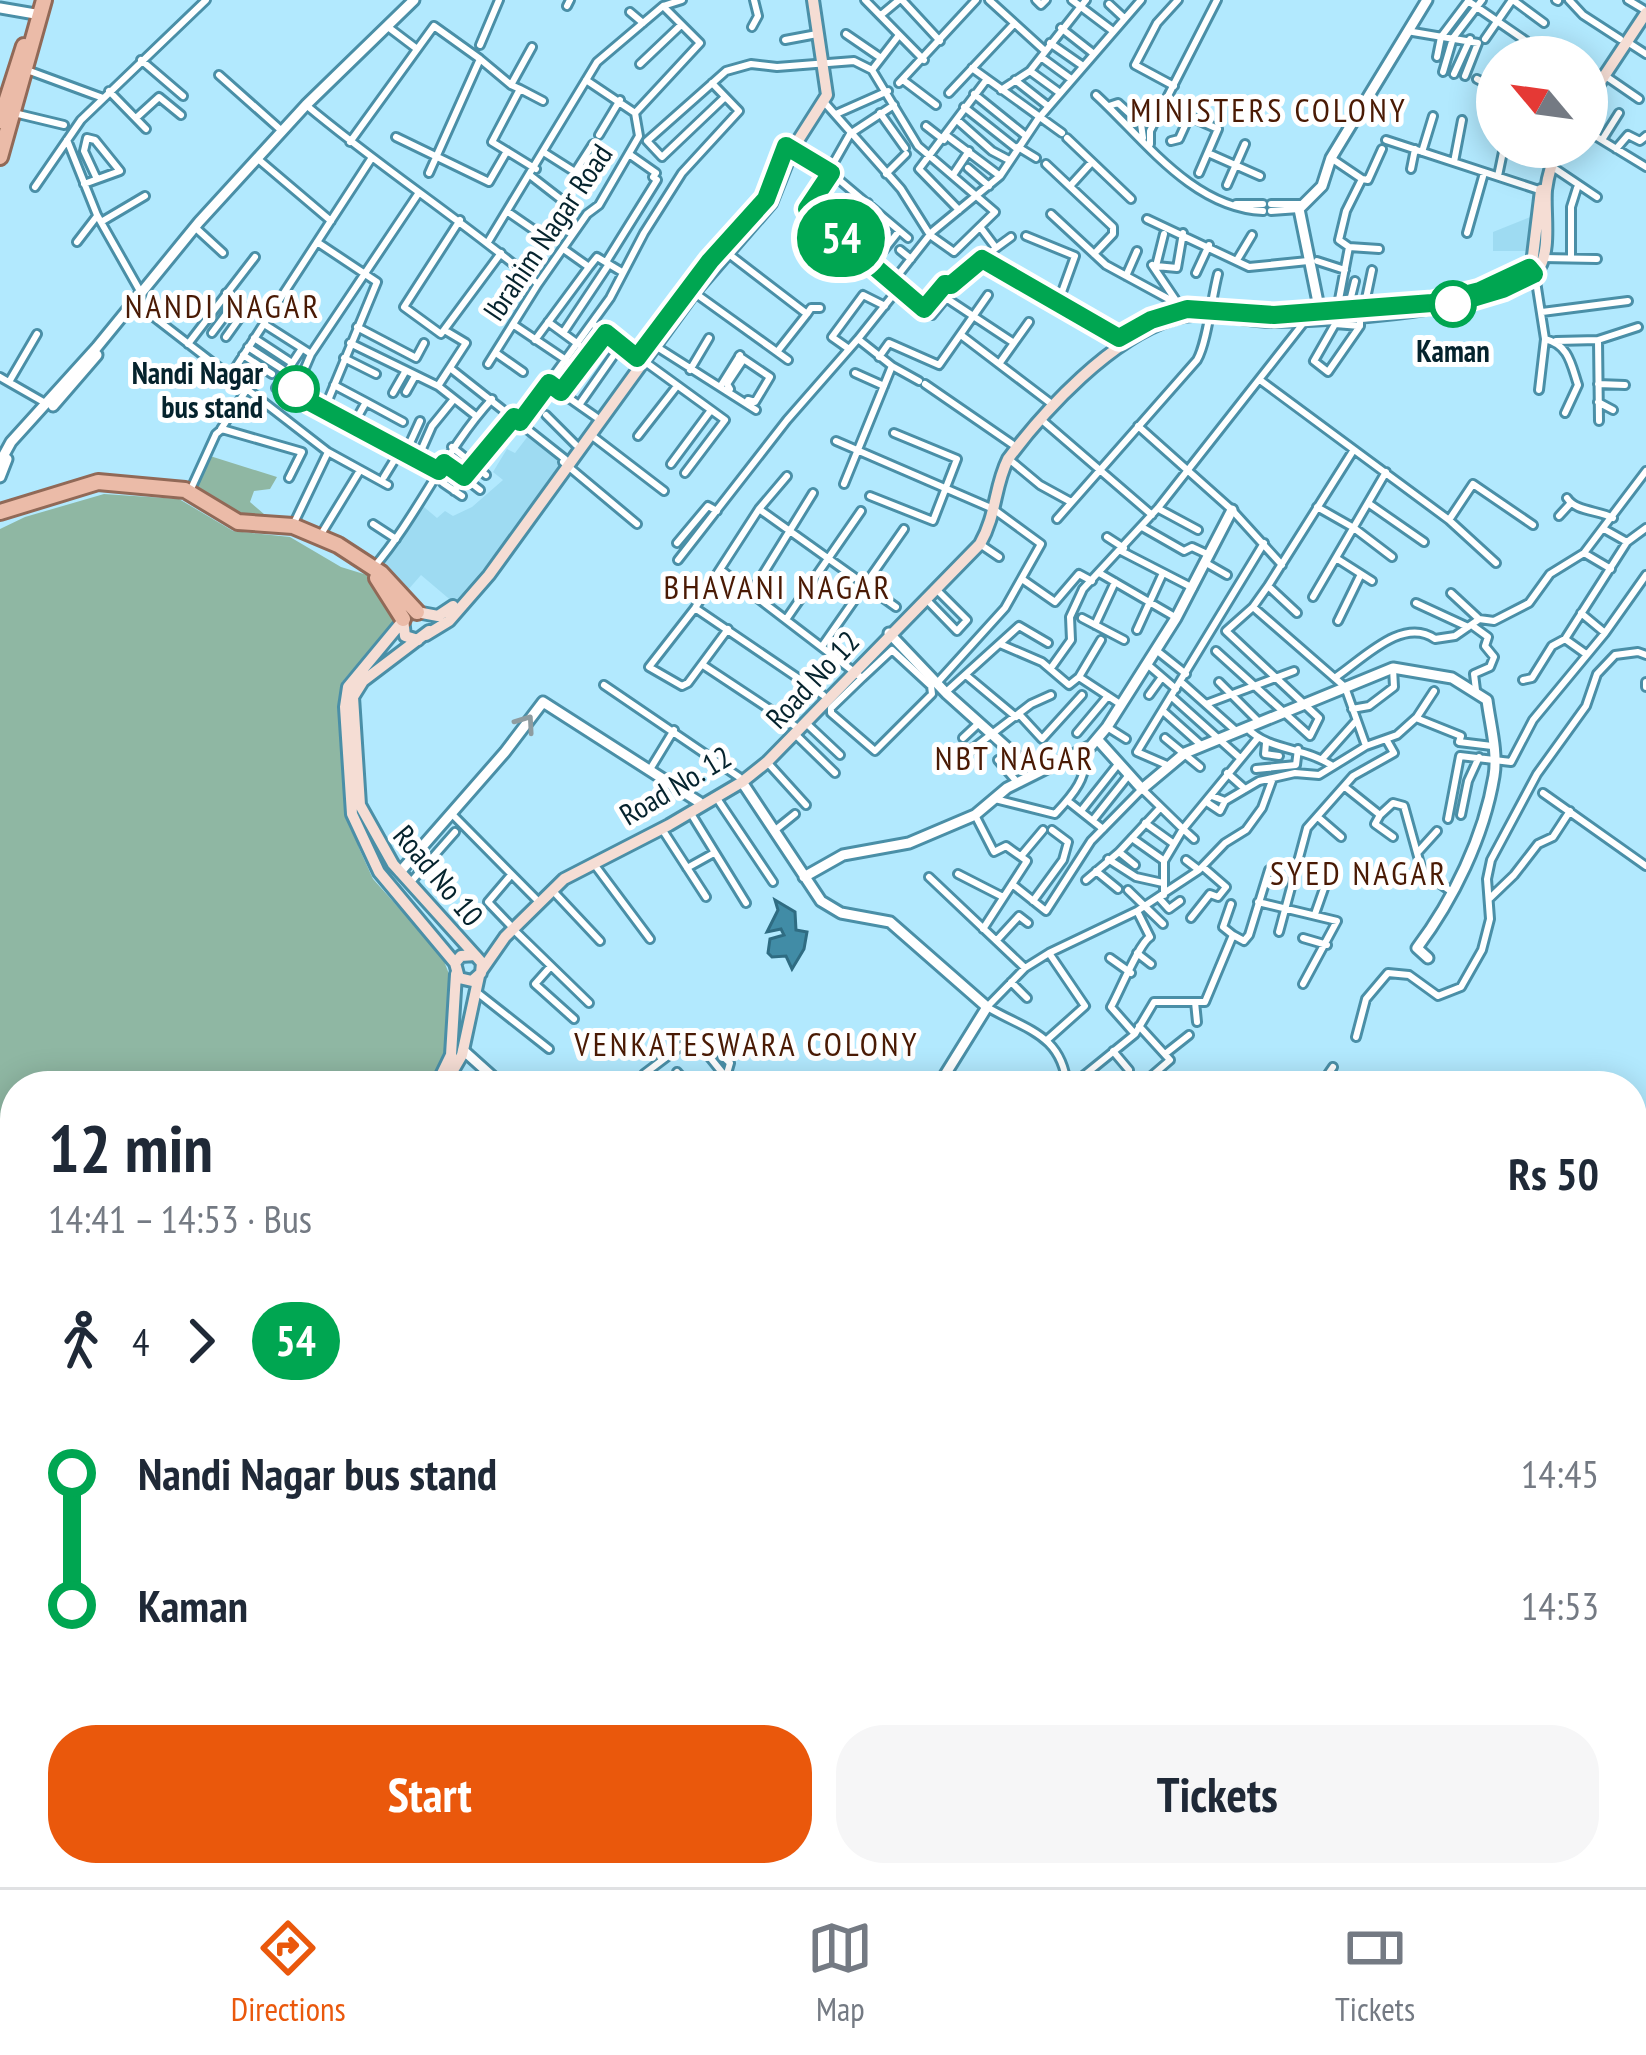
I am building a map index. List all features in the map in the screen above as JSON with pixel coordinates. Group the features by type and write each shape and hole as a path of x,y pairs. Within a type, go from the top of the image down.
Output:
{"main road":[{"path":"789,148 825,103 809,0"},
{"path":"0,157 27,69 38,7"},
{"path":"0,121 38,7"},
{"path":"1608,64 1645,11"},
{"path":"1608,68 1645,11"},
{"path":"354,684 422,638 489,575 596,417 772,191 789,148 818,100 820,64"},
{"path":"1532,271 1550,168"},
{"path":"1532,271 1543,258 1543,191 1550,169"},
{"name":"Road No. 12","path":"456,968 461,956 479,965 563,875 740,779 799,728 824,695 854,675 963,554 993,510 999,465 1012,444 1119,338 1182,306 1208,312 1349,315 1464,296 1532,271"},
{"path":"565,462 591,435 691,290"},
{"name":"Road No 12","path":"512,927 552,890 716,797 766,762 980,544 1008,459 1052,404 1124,340 1172,319 1208,312"},
{"path":"0,517 98,482 150,484 189,493 238,522 320,536 374,567 411,617"},
{"path":"0,517 102,489 185,496 238,527 292,530 314,538 371,572 411,617 429,621 422,638"},
{"path":"354,684 411,617 448,617"},
{"path":"411,617 405,637 422,638"},
{"name":"Road No 10","path":"354,684 360,805 400,872 479,965"},
{"name":"Road No 10","path":"354,684 345,707 352,814 379,872 456,968"},
{"path":"456,968 467,981 479,965"},
{"path":"452,1071 463,1050 479,965"},
{"path":"445,1071 451,1055 456,968"}],"street":[{"path":"35,187 106,94 206,0"},
{"path":"0,477 13,444 78,379 258,158 414,0"},
{"path":"480,45 499,0"},
{"path":"488,242 597,62 663,5 682,0"},
{"path":"752,27 758,16 754,0"},
{"path":"936,104 901,82 976,0"},
{"path":"989,0 1071,80"},
{"path":"1036,0 1041,5 1046,0"},
{"path":"1072,0 1083,3 1113,31"},
{"path":"678,560 787,420 885,306 930,235 1000,176 1048,106 1140,0"},
{"path":"1174,86 1135,65 1157,22 1178,0"},
{"path":"1146,141 1217,0"},
{"path":"1096,95 1176,174 1232,204 1301,207 1322,187 1331,158 1427,0"},
{"path":"1437,57 1441,37 1469,0 1480,3 1519,36"},
{"path":"1487,36 1512,0 1544,22"},
{"path":"1569,0 1583,15 1646,54"},
{"path":"1628,0 1645,11"},
{"path":"865,1 924,60"},
{"path":"881,15 905,1 940,42"},
{"path":"1001,90 1030,71 1083,3"},
{"path":"1443,72 1453,38 1480,3"},
{"path":"1109,4 1125,18"},
{"path":"586,80 635,112 700,43 663,5"},
{"path":"0,8 38,7"},
{"path":"630,12 643,23"},
{"path":"640,64 681,25"},
{"path":"949,93 1013,25"},
{"path":"350,142 434,26 511,85 543,101"},
{"path":"388,27 417,49"},
{"path":"1634,27 1646,35"},
{"path":"1060,28 1094,54"},
{"path":"1407,32 1478,44 1465,76"},
{"path":"785,40 817,34"},
{"path":"846,34 881,58"},
{"path":"872,70 899,34"},
{"path":"1454,74 1469,40"},
{"path":"511,85 532,47"},
{"path":"1045,50 1083,66"},
{"path":"429,172 480,59"},
{"path":"141,60 183,95"},
{"path":"726,98 662,157 643,139 726,71 751,64 777,68 854,61 872,70 889,91 906,131 995,212 954,252 930,235 825,103"},
{"path":"972,68 1065,136 1131,199"},
{"path":"27,69 106,94 146,129"},
{"path":"1030,71 1060,93"},
{"path":"219,75 282,131"},
{"path":"1608,78 1639,99"},
{"path":"959,210 920,169 987,79"},
{"path":"1015,80 1048,106"},
{"path":"454,491 549,383 593,324 678,170 739,111 712,83"},
{"path":"520,89 492,142 568,204"},
{"path":"836,114 889,91"},
{"path":"974,94 1026,136"},
{"path":"136,118 159,97 181,115"},
{"path":"599,135 620,100"},
{"path":"306,105 538,284"},
{"path":"894,105 850,134 807,209 932,315 946,298 1014,344"},
{"path":"1163,105 1218,129 1199,173"},
{"path":"964,107 1036,158"},
{"path":"14,112 64,125"},
{"name":"Ibrahim Nagar Road","path":"488,364 538,284 643,139 635,112"},
{"path":"880,113 906,151 886,174"},
{"path":"1608,130 1619,113"},
{"path":"1411,169 1433,116"},
{"path":"1171,141 1179,139 1189,117"},
{"path":"956,120 1009,160"},
{"path":"1454,162 1462,120"},
{"path":"926,127 1000,176"},
{"path":"1616,149 1628,135 1640,141 1646,136"},
{"path":"396,136 489,182 507,151"},
{"path":"84,184 120,171 94,140 86,139 83,148 97,179"},
{"path":"67,140 99,219 140,291"},
{"path":"545,153 575,172 593,144"},
{"path":"1227,185 1245,144"},
{"path":"1608,144 1646,167"},
{"path":"1331,158 1368,180 1383,145 1418,151 1543,191"},
{"path":"789,148 830,172 908,238"},
{"path":"953,175 968,151"},
{"path":"1208,152 1260,176"},
{"path":"563,333 657,180 653,178 656,173 629,154"},
{"path":"258,158 331,221"},
{"path":"230,376 371,159"},
{"path":"1071,185 1091,163"},
{"path":"1046,164 1114,229 1094,254"},
{"path":"968,168 988,186"},
{"path":"1498,176 1500,168"},
{"path":"1550,169 1594,197 1577,188 1550,169"},
{"path":"1467,233 1484,171"},
{"path":"1362,179 1339,240 1349,247 1379,249"},
{"path":"1570,258 1571,207 1577,188"},
{"path":"286,418 298,400 301,371 311,354 418,194"},
{"path":"77,242 99,219 145,196"},
{"path":"833,256 868,202"},
{"path":"1051,668 1071,640 1070,616 1092,581 1155,512 1316,315 1301,207"},
{"path":"508,212 547,239"},
{"path":"1052,214 1094,254 1182,306"},
{"path":"1147,219 1252,268 1312,261 1345,270"},
{"path":"460,220 404,308 441,334 501,253"},
{"path":"859,255 889,221"},
{"path":"201,225 223,253"},
{"path":"0,462 140,291 201,225"},
{"path":"980,228 996,248"},
{"path":"872,266 899,230"},
{"path":"1164,230 1156,266 1177,268 1183,233"},
{"path":"1237,260 1252,235"},
{"path":"1027,236 1075,256 1058,303"},
{"path":"924,309 945,284 951,285 1011,237"},
{"path":"317,242 377,282 324,410"},
{"path":"1196,273 1209,245"},
{"path":"1349,247 1345,270 1349,315"},
{"path":"565,250 589,267"},
{"path":"723,250 807,314"},
{"path":"900,250 911,259"},
{"path":"1126,276 1137,251"},
{"path":"188,344 255,257"},
{"path":"535,340 597,257 622,272"},
{"path":"1543,258 1598,259"},
{"path":"982,259 1119,338"},
{"path":"1152,265 1182,306"},
{"path":"1355,281 1349,315 1314,361 1328,372 1372,270"},
{"path":"1532,271 1549,340 1539,390"},
{"path":"1057,519 1197,360 1218,274"},
{"path":"691,290 788,360"},
{"path":"226,293 246,309 226,337"},
{"path":"849,349 832,338 863,295 885,306"},
{"path":"879,357 889,343 939,365 988,295"},
{"path":"212,333 236,301"},
{"path":"1542,312 1628,301"},
{"path":"137,304 328,452 360,471 386,481 420,422"},
{"path":"777,352 812,308 820,308"},
{"path":"160,324 167,316"},
{"path":"548,322 578,344"},
{"path":"999,364 1029,322"},
{"path":"263,323 311,354"},
{"path":"593,324 724,422 685,473"},
{"path":"513,326 566,361"},
{"path":"513,326 543,346 537,356"},
{"path":"357,327 416,358"},
{"path":"1549,340 1598,340 1638,328"},
{"path":"438,386 466,343 445,330"},
{"path":"561,392 606,333"},
{"path":"9,382 37,334"},
{"path":"961,335 1052,404"},
{"path":"254,338 301,371"},
{"path":"691,370 709,338"},
{"path":"858,339 1012,444"},
{"path":"1549,340 1568,354 1578,385 1565,412"},
{"path":"1598,340 1599,421"},
{"path":"350,343 438,386 476,416"},
{"path":"393,392 424,343"},
{"path":"579,405 621,345"},
{"path":"654,345 753,403 770,379 741,356"},
{"path":"301,350 276,388 417,460 464,477 480,490"},
{"path":"246,351 282,369"},
{"path":"246,351 272,374"},
{"path":"496,353 523,372"},
{"path":"720,387 741,356"},
{"path":"741,356 727,386 756,410"},
{"path":"344,358 376,374"},
{"path":"844,484 892,366"},
{"path":"424,380 432,367"},
{"path":"450,368 517,419 637,524"},
{"path":"406,392 409,373"},
{"path":"855,373 884,386"},
{"path":"0,377 47,404"},
{"path":"1260,380 1449,520 1496,562"},
{"path":"549,383 596,417"},
{"path":"1598,384 1624,385"},
{"path":"334,385 403,422"},
{"path":"638,436 677,386"},
{"path":"189,493 220,429 247,389"},
{"path":"417,460 432,426 454,399"},
{"path":"374,567 452,447 492,399"},
{"path":"353,425 366,402"},
{"path":"1598,402 1613,410"},
{"path":"671,464 711,410"},
{"path":"546,416 576,445"},
{"path":"1042,421 1155,512 1198,530"},
{"path":"1138,426 1232,510 1282,565"},
{"path":"220,429 302,452 290,478"},
{"path":"870,496 933,521 946,489 957,459 894,433"},
{"path":"591,435 664,491"},
{"path":"836,441 993,510 1040,541 1022,579 942,687"},
{"path":"452,447 486,475"},
{"path":"1216,651 1310,736 1319,718 1226,631 1268,586 1353,451"},
{"path":"292,530 328,452"},
{"path":"1008,459 1071,502"},
{"path":"320,536 360,471"},
{"path":"1336,677 1404,631 1428,633 1435,639 1455,636 1473,624 1494,621 1529,603 1550,574 1584,553 1646,471"},
{"path":"1313,597 1386,472"},
{"path":"728,629 682,686 649,667 722,570 759,508 787,476"},
{"path":"1636,481 1646,485"},
{"path":"443,482 462,496"},
{"path":"1449,520 1473,484 1533,525"},
{"path":"752,592 813,493"},
{"path":"1559,516 1568,501 1613,518"},
{"path":"1369,502 1424,542"},
{"path":"677,543 709,506 717,511"},
{"path":"1317,507 1392,557"},
{"path":"759,508 896,607"},
{"path":"804,877 843,855 909,843 976,815 1017,782 1097,739 1176,618 1232,510"},
{"path":"787,618 861,511"},
{"path":"373,524 396,539"},
{"path":"1142,527 1184,551 1192,547 1227,574"},
{"path":"1522,680 1532,677 1552,646 1564,639 1627,542 1646,528"},
{"path":"823,644 904,529"},
{"path":"1604,529 1627,542"},
{"path":"1107,536 1123,550 1193,588"},
{"path":"1170,766 1137,752 1264,542"},
{"path":"980,544 999,557"},
{"path":"1584,553 1611,569"},
{"path":"1336,558 1372,581"},
{"path":"722,570 823,644 854,675"},
{"path":"1137,630 1163,572"},
{"path":"1022,579 1055,602 1079,574 1092,581"},
{"path":"1101,574 1176,618"},
{"path":"1338,621 1361,574"},
{"path":"1448,819 1460,756 1511,762 1533,721 1646,575"},
{"path":"1095,625 1115,582"},
{"path":"1268,586 1298,613"},
{"path":"925,598 957,631 967,620 936,589"},
{"path":"1636,592 1646,599"},
{"path":"1451,593 1488,637 1485,646 1494,657 1490,667 1474,674 1476,690"},
{"path":"1416,603 1473,624"},
{"path":"1253,607 1345,687 1366,746"},
{"path":"695,608 824,695"},
{"path":"1581,613 1605,633"},
{"path":"1082,618 1124,640"},
{"path":"942,687 967,676 1018,626 1048,643"},
{"path":"889,633 1034,772"},
{"path":"1564,639 1587,656"},
{"path":"1000,644 1051,668 1070,685 1101,640"},
{"path":"892,650 934,690 875,751 831,713 854,675 892,650"},
{"path":"1156,650 1220,739 1240,758"},
{"path":"1356,1037 1366,999 1388,974 1409,975 1438,996 1461,987 1486,940 1491,860 1537,774 1586,706 1597,674 1615,655 1638,652 1646,656"},
{"path":"702,664 840,755"},
{"path":"1147,664 1247,726"},
{"path":"1351,709 1369,706 1394,687 1393,668"},
{"path":"1012,884 1046,911 1091,841 1185,754 1393,668 1452,679 1476,690 1487,700 1495,760 1479,834 1452,892 1417,948 1428,958"},
{"path":"1206,704 1294,671"},
{"path":"967,676 1042,739 1082,695"},
{"path":"1079,677 1120,704"},
{"path":"1148,695 1162,677"},
{"path":"1219,682 1261,741 1265,754 1280,756"},
{"path":"604,685 740,779 820,901 841,913 890,922 987,1007 1048,1039 1065,1071"},
{"path":"1261,741 1209,794 1220,811 1225,801 1245,789 1294,773 1319,775 1386,739 1416,718 1434,692"},
{"path":"967,753 1051,695"},
{"path":"1077,733 1108,696"},
{"path":"400,872 543,702 650,771 694,807 714,853 746,903"},
{"path":"1163,711 1202,746"},
{"path":"1416,718 1461,736 1459,742 1492,746"},
{"path":"963,738 979,719"},
{"path":"1322,759 1356,721"},
{"path":"1107,727 1126,740"},
{"path":"799,728 835,773"},
{"path":"650,771 674,730"},
{"path":"1165,737 1200,767"},
{"path":"1097,739 1194,839"},
{"path":"1279,932 1307,828 1353,776 1394,753 1386,739"},
{"path":"1261,741 1298,749 1331,765"},
{"path":"1256,770 1296,765 1298,749"},
{"path":"995,799 1055,814 1084,774 1082,751"},
{"path":"1461,815 1479,757"},
{"path":"998,760 1017,782"},
{"path":"766,762 806,805"},
{"path":"1081,811 1119,763"},
{"path":"1227,773 1245,789"},
{"path":"1093,820 1130,774"},
{"path":"947,1071 987,1007 1025,968 1141,909 1201,869 1225,843 1246,830 1262,808 1273,778"},
{"path":"1345,787 1380,815"},
{"path":"1543,793 1646,866"},
{"path":"716,797 773,882"},
{"path":"1180,901 1169,909 1162,897 1164,861 1183,829 1210,799"},
{"path":"1067,801 1103,830"},
{"path":"1393,836 1375,824 1393,803 1405,806 1422,872 1452,892"},
{"path":"1086,880 1160,808"},
{"path":"1489,899 1538,844 1552,837 1570,812"},
{"path":"452,814 536,899"},
{"path":"774,831 795,814"},
{"path":"976,815 994,852 1006,846 1027,861 983,928"},
{"path":"1319,818 1341,837"},
{"path":"1145,823 1174,844"},
{"path":"662,829 706,897"},
{"path":"1021,856 1042,830"},
{"path":"1033,901 1063,860 1068,842 1052,830"},
{"path":"1418,852 1436,831"},
{"path":"410,883 454,832"},
{"path":"1132,838 1164,861"},
{"path":"1119,852 1135,865"},
{"path":"686,868 714,853"},
{"path":"1108,859 1136,877 1163,884"},
{"path":"1186,860 1226,887 1218,897 1210,894 1191,918"},
{"path":"595,864 650,939"},
{"path":"1231,904 1223,929 1247,939 1269,870"},
{"path":"1096,871 1118,889"},
{"path":"512,874 488,902 589,1003"},
{"path":"958,874 1004,897"},
{"path":"928,877 1025,968"},
{"path":"1315,914 1328,877"},
{"path":"552,890 600,941"},
{"path":"1128,890 1141,909 1150,937 1141,942 1131,973 1111,1006 1170,1060 1157,1071"},
{"path":"1258,902 1337,921 1303,984"},
{"path":"1141,909 1163,924"},
{"path":"996,941 1014,918 1028,923"},
{"path":"1088,1071 1137,1030 1154,1002 1205,1002 1233,935"},
{"path":"1303,938 1327,945"},
{"path":"1048,1039 1084,1006 1049,952"},
{"path":"1137,953 1151,964"},
{"path":"1111,958 1131,973"},
{"path":"551,966 535,984 574,1019"},
{"path":"1011,982 1027,998"},
{"path":"475,990 549,1049"},
{"path":"1195,1002 1197,1022"},
{"path":"1165,1054 1189,1035"},
{"path":"648,1071 681,1046 705,1039 730,1064 729,1071"},
{"path":"699,1049 719,1071"},
{"path":"463,1050 484,1071"},
{"path":"1113,1051 1129,1070"},
{"path":"456,1066 477,1071"},
{"path":"1330,1071 1333,1067"}],"shaded area":[{"path":"1533,216 1531,251 1493,251 1493,232"},
{"path":"528,436 562,461 498,552 454,603 421,575 407,591 379,567 424,507 437,518 445,511 453,516 472,507 503,480 493,472 507,449 515,453"},
{"path":"775,900 795,912 796,930 807,932 804,949 792,969 786,956 768,953 770,939 784,935 781,929 767,932 778,910"}],"green space":[{"path":"210,456 277,477 270,489 254,491 250,502 272,521 246,520 193,487"},
{"path":"104,494 179,499 233,531 290,537 341,567 367,575 396,620 342,682 349,810 373,879 442,956 449,974 444,1064 440,1071 0,1071 0,529"}],"bus line":[{"name":"54","path":"296,389 310,402 417,460 439,471 444,463 464,477 514,417 520,422 549,383 561,392 606,333 637,358 710,261 772,191 786,146 831,173 807,209 924,309 945,284 951,285 982,259 1119,338 1151,320 1187,309 1274,315 1424,304 1480,291 1529,268 1534,274 1453,304"}],"place":[{"name":"Kaman","path":"1453,304"},
{"name":"Nandi Nagar bus stand","path":"296,389"}],"district":[{"name":"MINISTERS COLONY","path":"1269,109"},
{"name":"NANDI NAGAR","path":"223,305"},
{"name":"BHAVANI NAGAR","path":"778,586"},
{"name":"NBT NAGAR","path":"1015,757"},
{"name":"SYED NAGAR","path":"1359,872"},
{"name":"VENKATESWARA COLONY","path":"747,1043"}]}
